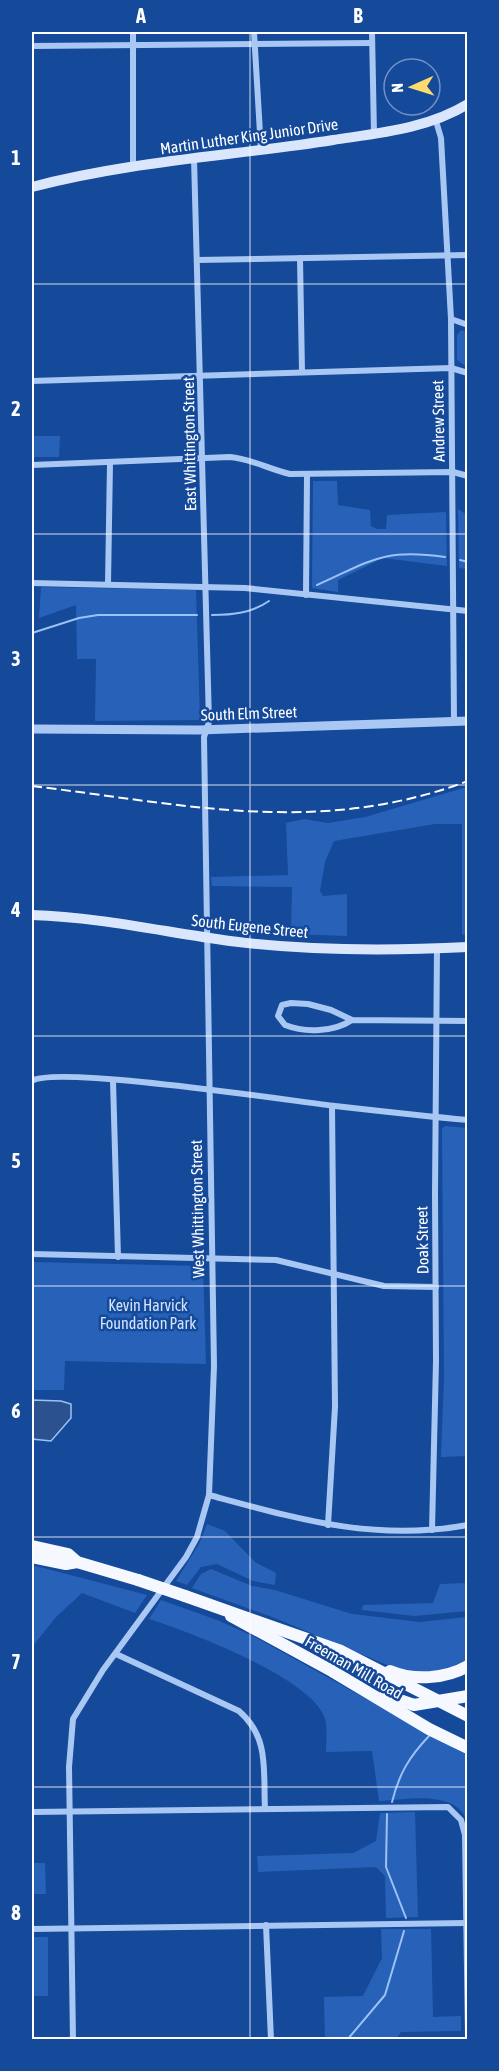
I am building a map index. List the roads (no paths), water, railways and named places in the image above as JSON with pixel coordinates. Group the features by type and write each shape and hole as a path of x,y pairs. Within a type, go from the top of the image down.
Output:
{"main road":[{"name":"Martin Luther King Junior Drive","path":"32,187 133,166 374,134 436,121 467,106"},
{"name":"South Eugene Street","path":"32,915 97,920 206,937 308,948 468,947"},
{"name":"Freeman Mill Road","path":"32,1555 66,1564 77,1562 138,1580 341,1651 468,1716"},
{"name":"Freeman Mill Road","path":"225,1612 244,1626 332,1671 429,1729 468,1748"},
{"path":"341,1651 398,1674 437,1677 468,1666"},
{"path":"332,1671 396,1701 414,1705 468,1696"}],"street":[{"path":"133,32 133,166"},
{"path":"254,32 261,150"},
{"path":"372,32 374,134"},
{"path":"32,46 133,43 372,43"},
{"name":"Andrew Street","path":"436,121 441,138 451,319 454,722"},
{"name":"East Whittington Street","path":"194,158 202,376 204,586 209,722 206,729"},
{"path":"197,260 468,255"},
{"path":"300,258 302,372"},
{"path":"451,319 468,325"},
{"path":"32,381 451,368 468,374"},
{"path":"32,465 246,458 274,470 307,475 453,472 468,476"},
{"path":"108,584 110,463"},
{"path":"306,595 307,475"},
{"path":"32,583 204,586 468,611"},
{"name":"South Elm Street","path":"32,729 206,729 468,721"},
{"name":"West Whittington Street","path":"73,2040 70,1813 73,1719 91,1688 186,1557 196,1537 209,1495 214,1366 206,937 204,737 206,729"},
{"name":"Doak Street","path":"432,1530 436,1372 437,948"},
{"path":"352,1020 345,1024 308,1030 285,1025 278,1016 282,1005 298,1003 331,1010 352,1020 468,1021"},
{"path":"32,1081 42,1076 64,1076 208,1089 332,1106 468,1120"},
{"path":"113,1081 118,1257"},
{"path":"328,1525 335,1416 332,1106"},
{"path":"32,1254 276,1260 384,1286 436,1287"},
{"path":"209,1495 328,1525 379,1532 432,1530 468,1525"},
{"path":"116,1654 223,1703 251,1721 262,1742 265,1809"},
{"path":"32,1812 439,1806 455,1812 461,1820 465,1835 468,2037"},
{"path":"32,1929 466,1923"},
{"path":"266,1925 271,2040"}],"waterway":[{"path":"317,585 365,563 391,556 406,554 445,557"},
{"path":"460,560 468,562"},
{"path":"212,615 242,612 269,601"},
{"path":"32,633 79,618 98,615 197,615"},
{"path":"392,1802 406,1766 429,1736"},
{"path":"387,1814 386,1867 406,1918"},
{"path":"347,2040 385,1995 404,1931"}],"railway":[{"path":"32,786 197,807 304,812 358,808 412,798 468,781"}],"park label":[{"name":"Kevin Harvick Foundation Park","path":"148,1314"}]}
